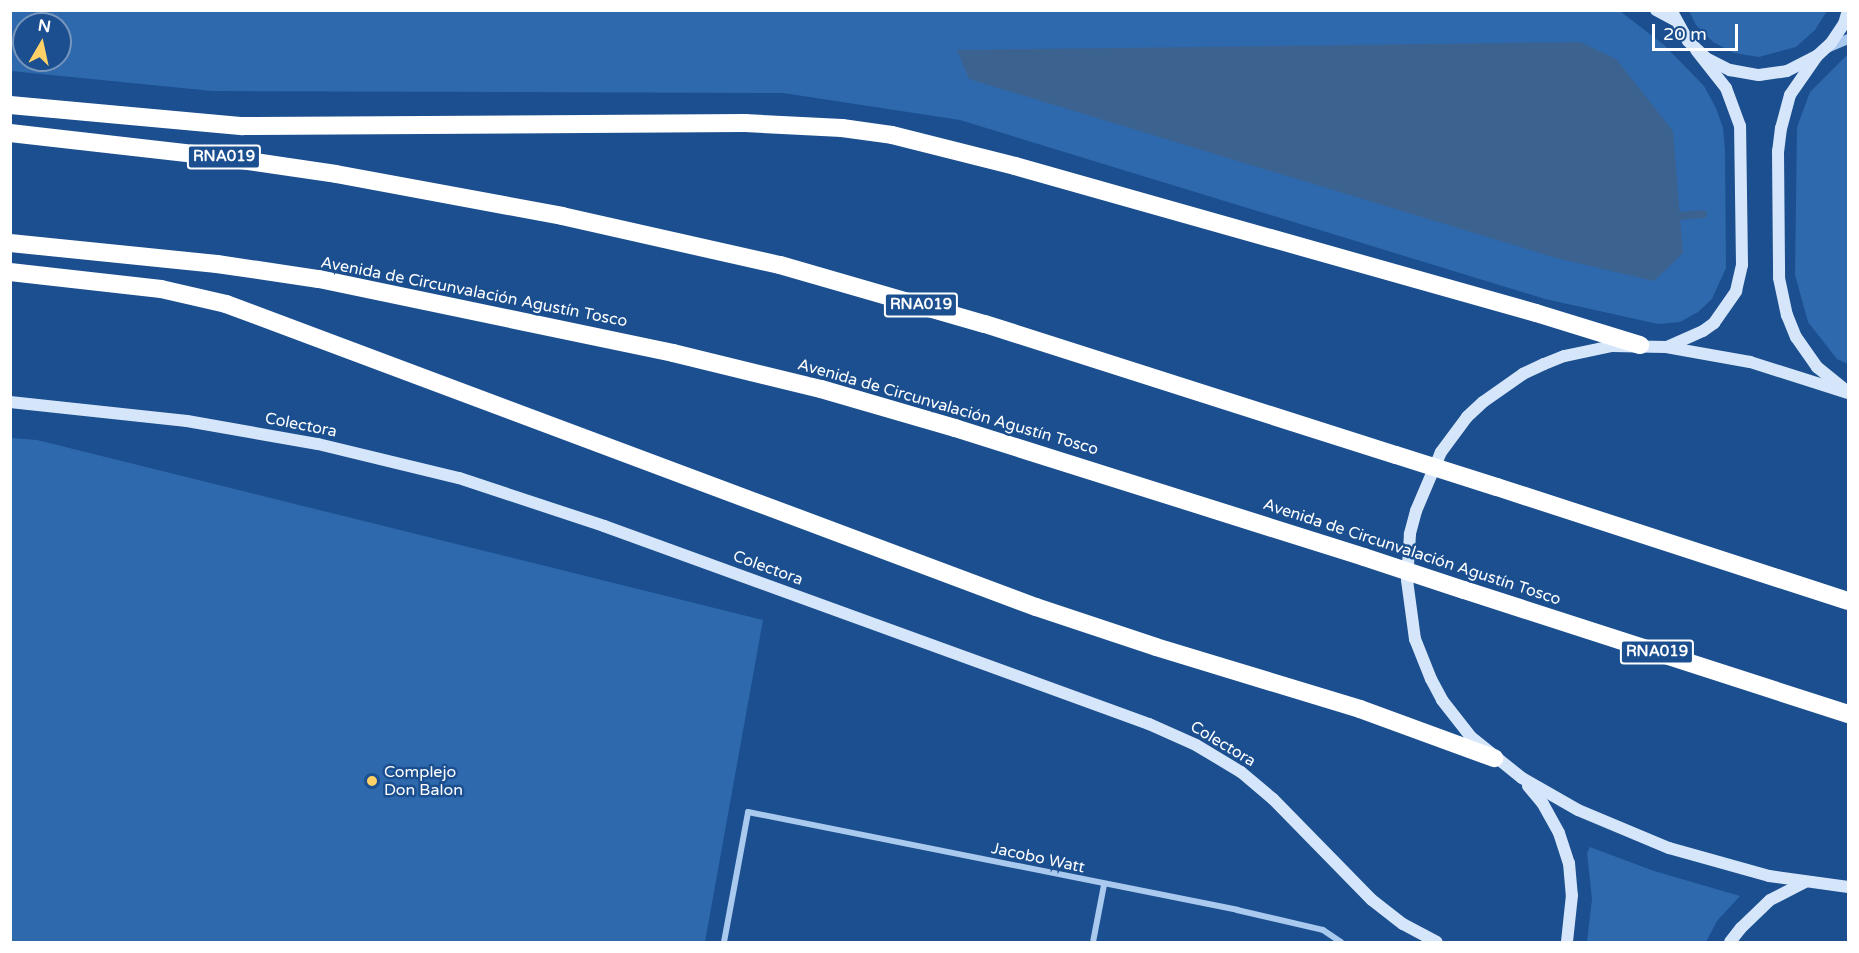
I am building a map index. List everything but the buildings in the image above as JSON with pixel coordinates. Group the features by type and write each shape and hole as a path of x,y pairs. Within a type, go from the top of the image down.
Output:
{"highway":[{"path":"10,105 243,126 745,123 802,124 892,135 1015,166 1640,345"},
{"name":"RNA019","path":"10,133 220,156 370,180 562,216 780,265 985,324 1497,487 1848,602"},
{"name":"Avenida de Circunvalación Agustín Tosco","path":"10,243 217,264 319,279 673,353 821,389 955,428 1364,557 1848,714"},
{"path":"10,272 161,289 226,304 1036,607 1156,647 1360,709 1494,758"}],"main road":[{"path":"1656,10 1673,15 1696,50 1726,88 1740,126 1742,265 1731,303 1714,323 1703,331 1666,347"},
{"path":"1848,10 1844,24 1790,95 1781,128 1778,151 1780,289 1791,326 1803,348 1817,367 1848,393"},
{"path":"1696,50 1730,70 1759,75 1787,71 1820,53"},
{"path":"1848,393 1750,362 1666,347 1612,346 1564,356 1533,369 1503,387 1484,402 1452,435 1422,490 1410,534 1407,556 1408,597 1416,639 1431,680 1442,700 1471,736 1494,758 1522,778 1578,810 1669,848 1769,876 1804,883 1848,887"},
{"name":"Colectora","path":"10,402 187,421 318,444 459,478 604,525 1149,724 1196,745 1241,772 1273,800 1372,900 1403,924 1437,942"},
{"path":"1522,778 1543,804 1559,833 1569,863 1572,895 1567,942"},
{"path":"1730,942 1770,900 1804,883"}],"street":[{"path":"1820,53 1848,39"},
{"name":"Jacobo Watt","path":"724,942 748,813 1323,930 1341,942"},
{"path":"1093,942 1104,885"}],"shaded area":[{"path":"10,11 1620,11 1664,45 1704,86 1716,108 1723,128 1725,149 1726,268 1712,299 1698,312 1680,322 1658,324 1545,299 960,120 783,93 212,91 21,72 72,72 72,12 12,12 12,71"},
{"path":"1689,11 1827,11 1815,30 1796,47 1759,57 1734,53 1713,42 1696,25"},
{"path":"1580,42 1616,59 1673,131 1683,253 1654,281 1556,258 969,79 957,50"},
{"path":"1848,54 1848,364 1837,359 1808,322 1795,275 1797,127 1810,92"},
{"name":"Complejo Don Balon","path":"11,438 37,440 763,620 705,942 11,942"},
{"path":"1590,847 1654,871 1740,896 1717,921 1706,942 1587,942 1592,899 1587,853"}],"waterway":[{"path":"1680,216 1703,214"}],"place":[{"name":"Complejo Don Balon","path":"372,781"}]}
